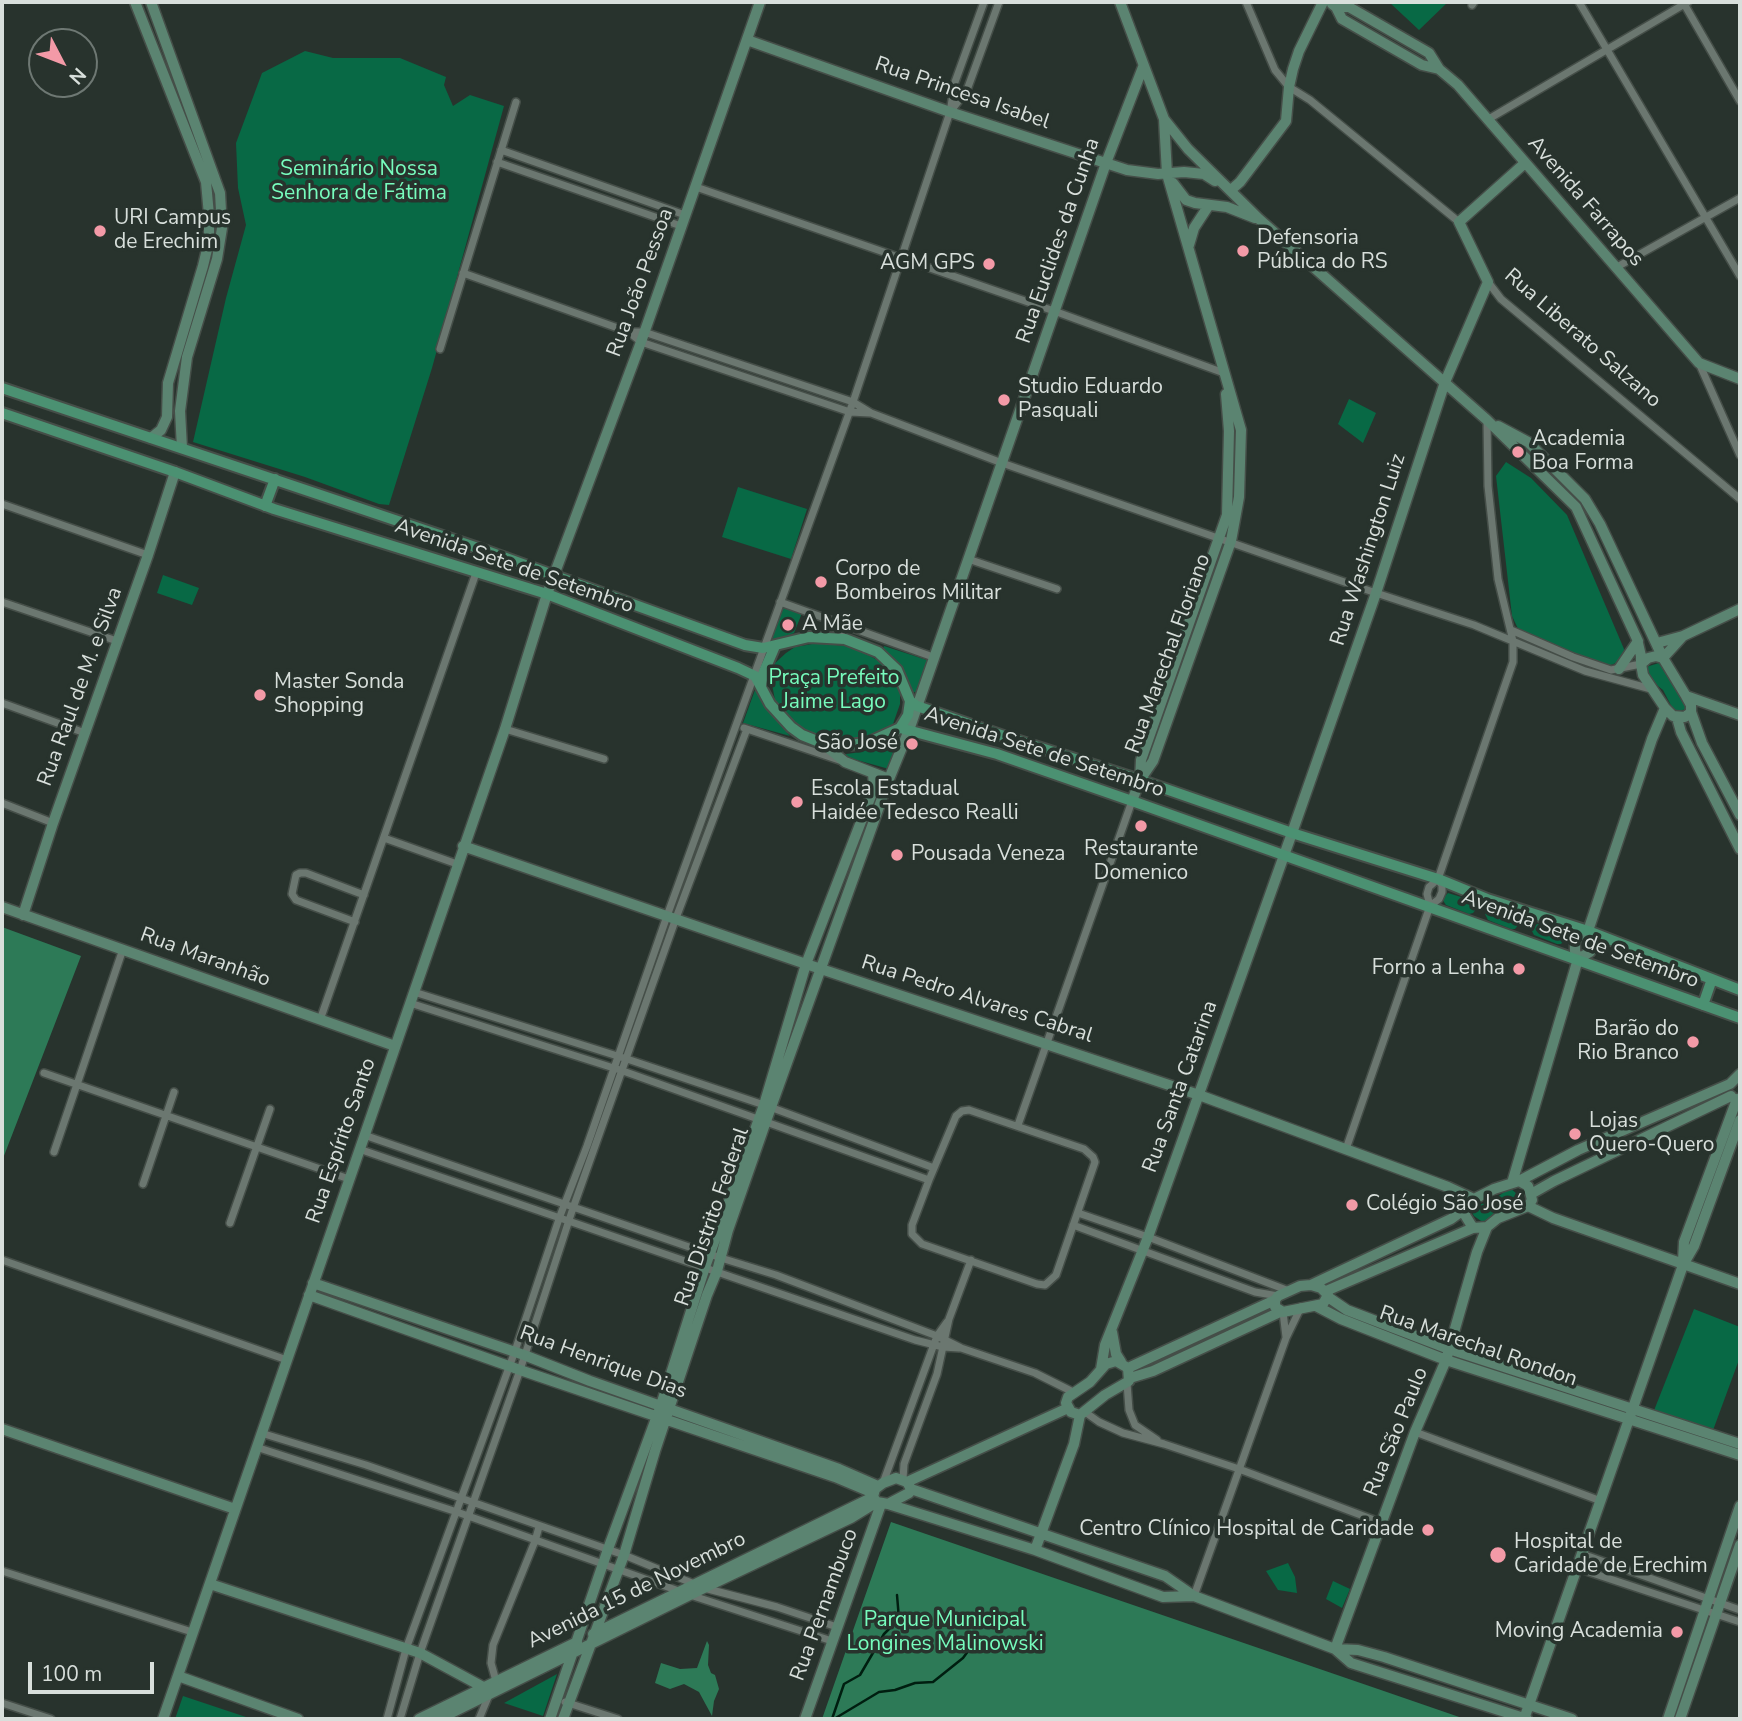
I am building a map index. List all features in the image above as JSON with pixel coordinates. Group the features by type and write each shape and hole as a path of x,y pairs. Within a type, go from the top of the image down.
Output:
{"main road":[{"name":"Avenida Sete de Setembro","path":"2,388 484,550 745,645 763,649 809,636 845,639 878,652 897,670 914,704 1293,833 1438,879 1487,899 1588,931 1740,990"},
{"name":"Avenida Sete de Setembro","path":"2,414 175,472 265,506 547,594 755,676"},
{"path":"175,472 182,448"},
{"path":"265,506 275,479"},
{"path":"476,573 484,550"},
{"path":"761,687 763,674 775,646"},
{"path":"755,676 770,704 780,716 802,736 817,741"},
{"path":"905,729 914,704"},
{"name":"Avenida Sete de Setembro","path":"817,741 867,743 905,729 997,754 1740,1018"},
{"path":"997,754 1001,735"},
{"path":"1703,1005 1712,979"}],"street":[{"path":"135,2 206,182 209,241 170,377 167,417 161,430 151,438"},
{"path":"151,2 220,193 222,228 217,259 187,357 180,411 182,448"},
{"name":"Rua João Pessoa","path":"554,575 643,337 760,2"},
{"path":"400,1719 495,1435 537,1285 564,1204 623,1071 703,819 902,260 950,112 955,82 984,2"},
{"path":"950,112 967,90 999,2"},
{"path":"1247,2 1275,70 1289,87"},
{"path":"1231,190 1286,121 1289,87 1298,51 1323,2"},
{"path":"1579,2 1740,276"},
{"path":"1117,3 1164,120 1188,149 1259,219 1487,420 1576,507 1638,641 1643,675 1665,708 1677,718 1681,732 1735,827 1740,849"},
{"path":"1487,120 1685,3 1740,101"},
{"name":"Avenida Farrapos","path":"1333,4 1349,7 1429,53 1439,69 1458,85 1699,363"},
{"path":"972,36 986,40"},
{"name":"Rua Princesa Isabel","path":"747,40 950,112 1106,163 1144,173 1204,174 1231,190"},
{"name":"Rua Euclides da Cunha","path":"914,704 1143,66"},
{"name":"Rua Liberato Salzano","path":"1289,87 1310,100 1459,222 1488,282 1501,299 1740,499"},
{"path":"440,349 516,102"},
{"name":"Rua Marechal Floriano","path":"1140,780 1153,761 1231,541 1239,497 1241,430 1167,174 1164,120"},
{"path":"501,150 685,215"},
{"path":"497,162 681,226"},
{"path":"1459,222 1525,163"},
{"path":"1167,174 1186,200 1227,207 1259,219"},
{"path":"696,187 1224,373"},
{"path":"1617,267 1740,198"},
{"path":"1188,245 1194,228 1209,205"},
{"path":"463,273 767,384 850,412 871,413"},
{"name":"Rua Washington Luiz","path":"1285,855 1376,593 1445,382 1488,282"},
{"path":"643,337 770,374 853,402 871,413 1002,463 1474,625 1585,671 1652,689"},
{"path":"1699,363 1740,379"},
{"path":"1699,363 1740,454"},
{"name":"Rua Marechal Floriano","path":"1140,780 1141,760 1227,515 1229,431 1224,373"},
{"path":"767,384 770,374"},
{"path":"170,377 184,380"},
{"path":"1487,420 1528,443 1585,499 1627,579 1663,658 1691,705 1702,743 1740,815"},
{"path":"1430,906 1427,894 1429,887 1438,879 1513,662 1513,641 1498,579 1489,499 1487,420"},
{"name":"Rua Raul de M. e Silva","path":"23,915 175,472"},
{"path":"2,504 148,555"},
{"path":"968,559 1057,589"},
{"path":"320,1020 476,573"},
{"name":"Rua Espírito Santo","path":"163,1719 505,729 554,575"},
{"path":"1613,583 1627,579"},
{"path":"2,602 117,641"},
{"path":"780,602 933,657"},
{"path":"1657,643 1683,636 1740,609"},
{"path":"829,619 845,639"},
{"path":"1511,630 1611,670 1641,664 1656,656 1663,658"},
{"path":"1663,658 1683,636"},
{"path":"866,647 888,641"},
{"path":"1619,669 1638,641"},
{"path":"1686,696 1740,715"},
{"path":"2,703 85,733"},
{"path":"1516,1182 1578,960 1575,942 1588,931 1665,708"},
{"path":"1677,718 1685,717 1691,712"},
{"path":"737,726 845,762 874,777 889,779"},
{"path":"505,729 604,759"},
{"path":"671,917 712,822 747,729"},
{"name":"Rua Distrito Federal","path":"767,1106 820,969 905,729"},
{"path":"782,740 817,741 845,762"},
{"name":"Rua Distrito Federal","path":"665,1406 717,1271 763,1120 806,964 874,777"},
{"path":"1018,1125 1140,780"},
{"path":"2,803 53,823"},
{"path":"703,819 712,822"},
{"path":"384,838 457,864"},
{"name":"Rua Pedro Alvares Cabral","path":"463,846 820,969 1199,1095 1474,1199"},
{"name":"Rua Santa Catarina","path":"1101,1369 1105,1345 1143,1251 1285,855"},
{"path":"355,922 296,900 292,894 296,876 306,873 364,895"},
{"path":"1346,1149 1430,906 1439,899 1442,892 1442,883 1438,879"},
{"name":"Rua Maranhão","path":"2,907 395,1046"},
{"path":"1578,960 1590,952 1594,943 1588,931"},
{"path":"54,1152 122,948"},
{"path":"414,992 767,1106 934,1168"},
{"path":"519,1353 547,1289 618,1056 645,995"},
{"path":"410,1003 623,1071 929,1180"},
{"path":"44,1073 349,1179"},
{"path":"1035,1550 1083,1414 1126,1373 1166,1349 1451,1219 1474,1199 1494,1189 1516,1182 1578,1150 1730,1084 1740,1074"},
{"path":"1525,1719 1682,1265 1684,1242 1736,1098 1730,1084"},
{"path":"143,1184 174,1092"},
{"path":"1554,1181 1736,1098"},
{"path":"230,1223 270,1109"},
{"path":"970,1110 1018,1125 1084,1149 1095,1162 1056,1275 1045,1284 1037,1284 922,1244 912,1234 912,1225 956,1116 962,1111 970,1110"},
{"name":"Rua Distrito Federal","path":"551,1716 608,1549 661,1418 705,1267 763,1120"},
{"path":"1682,1265 1695,1245 1740,1120"},
{"path":"364,1135 776,1275 942,1341 1035,1373 1073,1392"},
{"path":"359,1149 934,1345"},
{"path":"1578,1150 1574,1161 1586,1167"},
{"path":"1531,1195 1559,1177 1562,1170 1553,1164"},
{"path":"1382,1523 1239,1469 1123,1433 1083,1414 1072,1412 1068,1408 1068,1397 1090,1382 1111,1362 1126,1373 1172,1363 1282,1312 1323,1304 1327,1294 1473,1228 1487,1227 1498,1218 1528,1206 1532,1200 1528,1186 1516,1182"},
{"path":"1528,1206 1682,1265 1740,1284"},
{"path":"1466,1208 1465,1215 1473,1228"},
{"path":"1078,1213 1289,1291"},
{"path":"1073,1225 1276,1298"},
{"name":"Rua São Paulo","path":"1335,1649 1415,1432 1448,1354 1487,1227"},
{"path":"1180,1264 1184,1251"},
{"path":"2,1260 287,1360"},
{"name":"Rua Pernambuco","path":"907,1483 904,1464 937,1374 942,1341 971,1260"},
{"name":"Rua Henrique Dias","path":"313,1283 519,1353 590,1381 839,1469 879,1496"},
{"path":"537,1285 547,1289"},
{"path":"1311,1285 1327,1294"},
{"name":"Rua Marechal Rondon","path":"1327,1294 1347,1310 1448,1354"},
{"name":"Rua Henrique Dias","path":"309,1295 835,1477 879,1496 1163,1597 1194,1596"},
{"path":"1276,1298 1275,1307 1282,1312 1286,1338"},
{"name":"Rua Marechal Rondon","path":"1315,1306 1342,1319 1669,1426"},
{"path":"1194,1596 1286,1338 1301,1307"},
{"path":"407,1329 411,1317"},
{"path":"1112,1331 1116,1354 1126,1373 1129,1410 1135,1425 1164,1444"},
{"name":"Rua Pernambuco","path":"805,1719 879,1496 934,1345 942,1341"},
{"path":"1166,1349 1172,1363"},
{"path":"387,1719 406,1649 430,1589 460,1499 485,1432 515,1367"},
{"path":"586,1392 590,1381"},
{"name":"Avenida 15 de Novembro","path":"879,1496 899,1500 907,1483 1068,1408"},
{"name":"Rua Distrito Federal","path":"564,1719 625,1555 661,1418"},
{"path":"1669,1426 1740,1444"},
{"path":"1669,1426 1740,1455"},
{"path":"2,1429 235,1509"},
{"path":"485,1432 495,1435"},
{"path":"1415,1432 1601,1501"},
{"path":"261,1433 366,1465 608,1549 699,1586 837,1627"},
{"path":"256,1447 457,1512 684,1593 832,1641"},
{"path":"303,1462 307,1448"},
{"path":"360,1481 366,1465"},
{"name":"Avenida 15 de Novembro","path":"439,1719 486,1691 496,1682 594,1633 699,1586 879,1496 896,1478 907,1483"},
{"name":"Rua Henrique Dias","path":"907,1483 1041,1534 1165,1576 1194,1596 1335,1649 1358,1650 1384,1657 1572,1719"},
{"path":"1668,1719 1740,1506"},
{"path":"496,1682 491,1662 493,1645 539,1527"},
{"path":"1680,1719 1740,1545"},
{"path":"1582,1554 1718,1608 1740,1622"},
{"path":"1577,1569 1708,1604"},
{"path":"2,1571 192,1632"},
{"path":"210,1584 420,1653 486,1691 479,1719"},
{"path":"430,1589 441,1593"},
{"name":"Avenida 15 de Novembro","path":"419,1719 590,1645 684,1593"},
{"path":"773,1622 777,1607"},
{"path":"1718,1608 1740,1610"},
{"name":"Rua Henrique Dias","path":"1335,1649 1351,1663 1525,1719"},
{"path":"178,1676 298,1719"},
{"path":"557,1700 618,1719"},
{"path":"2,1703 51,1719"},
{"path":"551,1716 564,1719"}],"green space":[{"path":"1389,2 1448,2 1419,30"},
{"name":"Seminário Nossa Senhora de Fátima","path":"305,51 333,58 400,58 446,77 444,85 453,106 470,95 504,106 432,368 389,505 379,504 305,477 193,442 226,298 246,225 238,188 236,143 262,73"},
{"path":"1349,399 1376,413 1363,443 1338,424"},
{"path":"1506,462 1531,478 1567,515 1624,649 1623,660 1606,667 1520,633 1512,616 1496,476"},
{"path":"738,487 807,509 791,559 722,537"},
{"path":"163,575 199,588 192,605 157,593"},
{"name":"Praça Prefeito Jaime Lago","path":"782,607 802,613 794,633 777,640 770,638"},
{"name":"Praça Prefeito Jaime Lago","path":"818,643 853,647 881,662 896,681 900,693 900,704 893,724 877,735 857,741 835,740 809,733 795,724 775,700 770,674 774,664 795,647"},
{"name":"Praça Prefeito Jaime Lago","path":"884,646 930,661 919,693 913,692 901,670 882,651"},
{"path":"1659,663 1688,708 1675,713 1663,690 1648,678 1646,667"},
{"name":"Praça Prefeito Jaime Lago","path":"755,690 761,693 764,704 790,736 743,723"},
{"name":"Praça Prefeito Jaime Lago","path":"899,741 889,769 839,755 861,752"},
{"path":"1448,893 1474,901 1477,908 1469,914 1446,905 1442,899"},
{"path":"1491,909 1517,916 1520,923 1515,929 1511,929 1488,920 1485,914"},
{"path":"1537,924 1563,931 1566,938 1561,944 1557,944 1534,935 1531,929"},
{"path":"2,927 81,956 2,1161"},
{"path":"1510,1188 1523,1199 1517,1206 1495,1212 1484,1223 1474,1216 1469,1207 1490,1202"},
{"path":"1694,1309 1740,1327 1740,1357 1712,1433 1653,1413"},
{"name":"Parque Municipal Longines Malinowski","path":"891,1522 1378,1689 1465,1719 822,1719"},
{"path":"1288,1563 1295,1577 1297,1593 1278,1590 1266,1571"},
{"path":"1333,1581 1350,1589 1342,1608 1326,1599"},
{"path":"707,1641 708,1665 711,1673 715,1675 719,1689 712,1716 699,1692 684,1684 670,1689 655,1683 661,1663 680,1669 697,1668"},
{"path":"557,1674 543,1716 504,1703"},
{"path":"183,1696 252,1719 175,1719"}],"waterway":[{"path":"832,1719 844,1684 860,1675 884,1634 899,1619 897,1595"},
{"path":"834,1719 879,1692 915,1683 933,1682 963,1658 974,1643"}],"place":[{"name":"URI Campus de Erechim","path":"100,231"},
{"name":"Defensoria Pública do RS","path":"1243,251"},
{"name":"AGM GPS","path":"989,264"},
{"name":"Studio Eduardo Pasquali","path":"1004,400"},
{"name":"Academia Boa Forma","path":"1518,452"},
{"name":"Corpo de Bombeiros Militar","path":"821,582"},
{"name":"A Mãe","path":"788,625"},
{"name":"Master Sonda Shopping","path":"260,695"},
{"name":"São José","path":"912,744"},
{"name":"Escola Estadual Haidée Tedesco Realli","path":"797,802"},
{"name":"Restaurante Domenico","path":"1141,826"},
{"name":"Pousada Veneza","path":"897,855"},
{"name":"Forno a Lenha","path":"1519,969"},
{"name":"Barão do Rio Branco","path":"1693,1042"},
{"name":"Lojas Quero-Quero","path":"1575,1134"},
{"name":"Colégio São José","path":"1352,1205"},
{"name":"Centro Clínico Hospital de Caridade","path":"1428,1530"},
{"name":"Hospital de Caridade de Erechim","path":"1498,1555"},
{"name":"Moving Academia","path":"1677,1632"}]}
